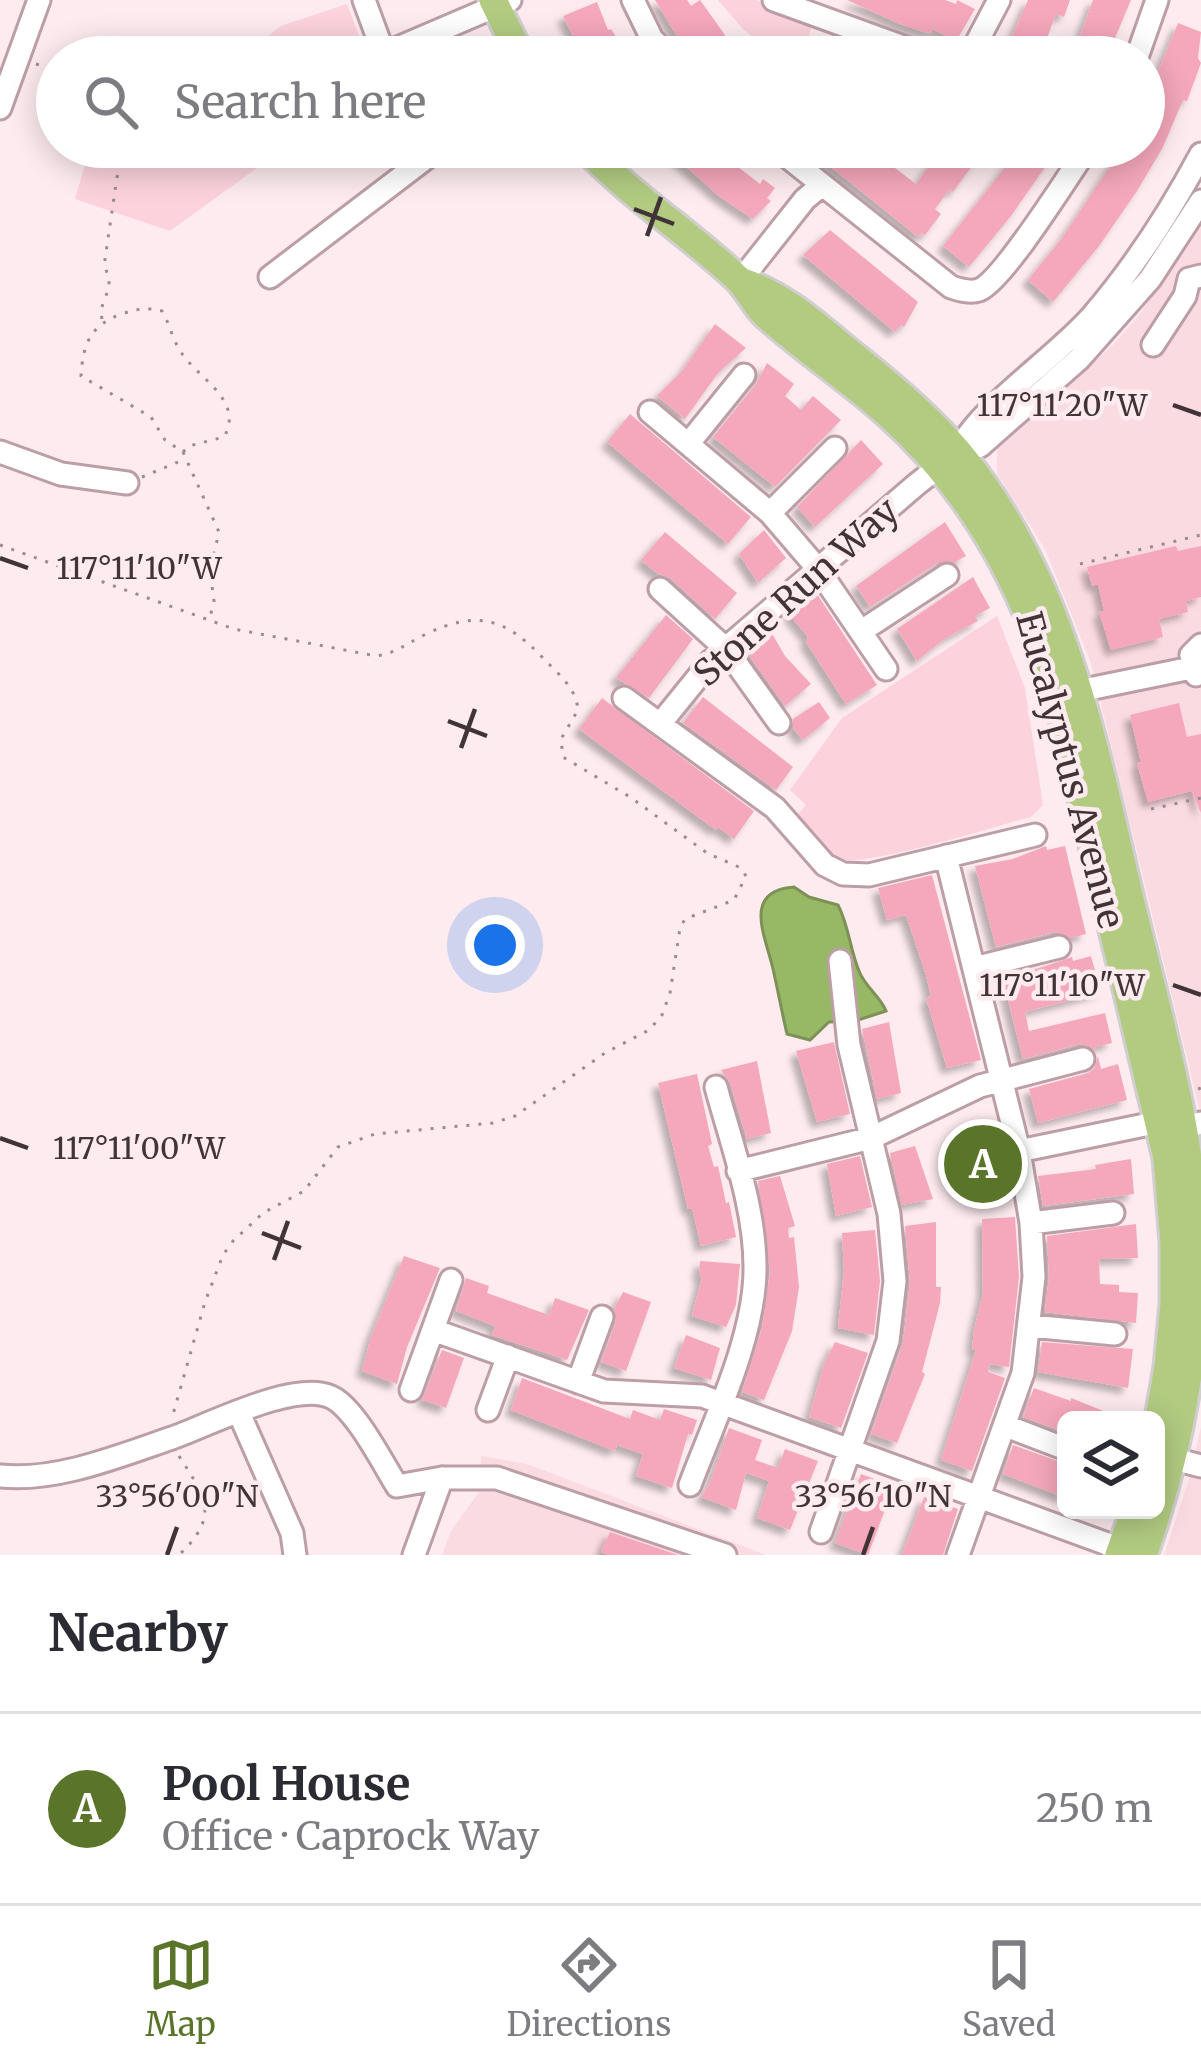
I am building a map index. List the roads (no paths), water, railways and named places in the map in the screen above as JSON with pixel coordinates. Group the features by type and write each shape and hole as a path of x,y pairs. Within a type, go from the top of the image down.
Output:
{"main road":[{"path":"500,2 513,36"},
{"name":"Eucalyptus Avenue","path":"607,168 658,216 740,281 771,291 887,383 949,460 995,504 1035,573 1079,691 1189,1108 1196,1302 1190,1375 1177,1469 1129,1554"},
{"name":"Eucalyptus Avenue","path":"949,460 1022,595 1189,1108 1171,1196 1174,1274 1170,1352 1160,1411"},
{"path":"1022,595 1047,628 1066,684 1079,691"},
{"path":"1129,1554 1134,1519"},
{"path":"1129,1554 1143,1519"}],"street":[{"path":"0,108 39,0"},
{"path":"364,0 377,36"},
{"path":"632,0 650,36"},
{"path":"774,0 873,36"},
{"path":"980,36 999,0"},
{"path":"1144,36 1157,0"},
{"path":"416,36 500,2"},
{"name":"Stone Run Way","path":"660,724 690,683 726,649 949,460 967,432 1182,232 1193,207 1201,154"},
{"path":"269,277 408,168"},
{"path":"801,168 951,287 977,291 991,280 1074,168"},
{"path":"740,281 822,185"},
{"path":"1153,345 1185,296 1189,279 1201,275"},
{"path":"689,442 744,375"},
{"path":"650,412 770,513 818,568 886,669"},
{"path":"770,513 836,448"},
{"path":"0,452 61,474 127,483"},
{"path":"863,631 947,575"},
{"path":"660,590 726,649 779,723"},
{"path":"1079,691 1196,673 1191,655 1201,645"},
{"path":"624,698 775,808 814,856 834,871 869,875 1035,835"},
{"path":"946,856 1019,1151 1034,1277 1023,1373 958,1555"},
{"path":"974,968 1059,947"},
{"path":"820,1532 888,1341 894,1299 893,1238 849,1045 840,961"},
{"path":"738,1171 871,1138 970,1089 1083,1059"},
{"path":"690,1485 746,1330 755,1282 754,1244 716,1087"},
{"path":"1019,1151 1189,1108"},
{"path":"1031,1223 1113,1214"},
{"path":"411,1390 452,1280"},
{"path":"578,1382 602,1317"},
{"path":"1030,1326 1115,1334"},
{"path":"433,1330 616,1393 686,1393 721,1402 1129,1554"},
{"path":"488,1410 508,1356"},
{"path":"0,1476 44,1475 171,1438 289,1396 324,1394 349,1412 397,1486 442,1478 496,1478 724,1555"},
{"path":"239,1413 292,1533 295,1555"},
{"path":"1006,1426 1057,1446"},
{"path":"414,1555 442,1478"}],"place":[{"name":"Pool House","path":"983,1164"}]}
